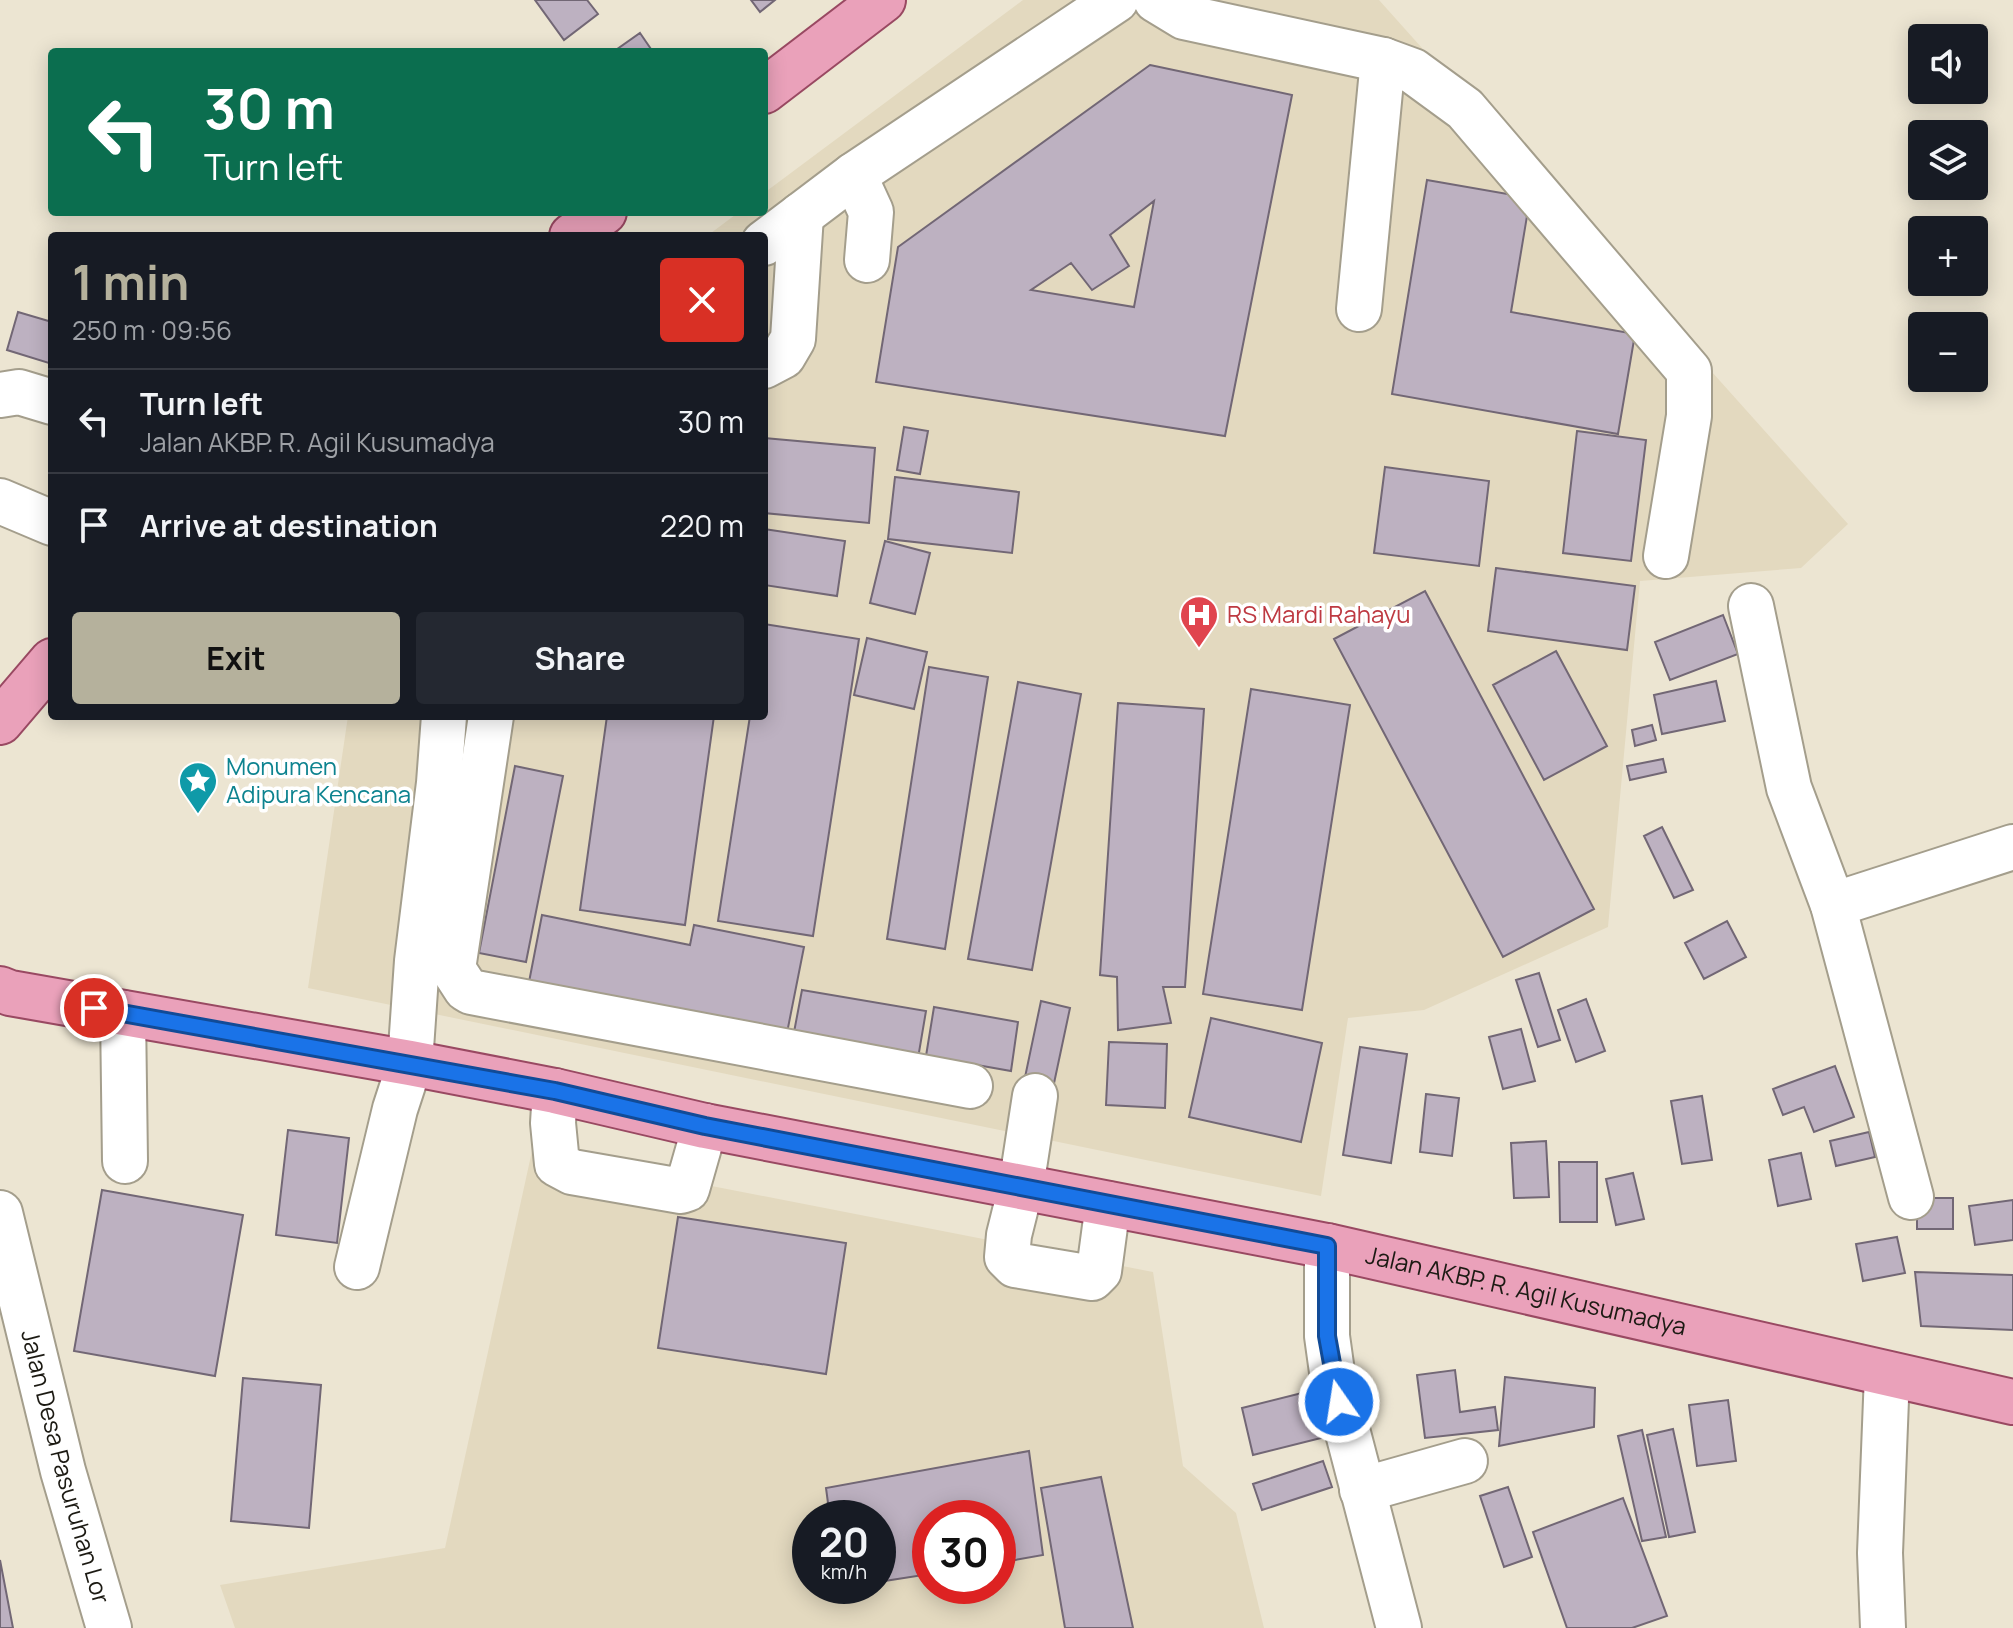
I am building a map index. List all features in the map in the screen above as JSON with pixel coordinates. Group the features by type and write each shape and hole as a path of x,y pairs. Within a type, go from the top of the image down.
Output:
{"main road":[{"path":"768,88 862,6"},
{"path":"577,232 599,216"},
{"path":"0,722 48,666"},
{"name":"Jalan AKBP. R. Agil Kusumadya","path":"0,989 555,1091 705,1126 1327,1246 2013,1402"}],"street":[{"path":"768,240 854,175 1116,0"},
{"path":"1156,0 1184,17 1383,60 1413,71 1465,109 1689,371 1689,416 1666,556"},
{"path":"1359,309 1383,60"},
{"path":"854,175 871,212 867,260"},
{"path":"768,364 783,356 793,339 801,215"},
{"path":"0,395 19,392 48,401"},
{"path":"0,501 48,521"},
{"path":"1751,606 1789,788 1833,905 1911,1197"},
{"path":"435,965 439,783 444,720"},
{"path":"357,1267 395,1109 435,965 490,720"},
{"path":"1833,905 2013,847"},
{"path":"435,965 471,992 970,1086"},
{"path":"123,1013 125,1161"},
{"path":"555,1091 553,1123 557,1164 572,1172 681,1191 687,1189 705,1126"},
{"path":"1035,1096 1007,1257 1015,1265 1092,1278 1099,1271 1108,1204"},
{"name":"Jalan Desa Pasuruhan Lor","path":"0,1213 63,1471 109,1628"},
{"path":"1327,1246 1327,1336 1332,1372 1399,1628"},
{"path":"1883,1628 1880,1553 1887,1374"},
{"path":"1362,1490 1465,1461"}],"shaded area":[{"name":"RS Mardi Rahayu","path":"1023,0 1379,0 1848,524 1801,568 1640,581 1608,927 1424,1010 1348,1018 1321,1196 308,988 347,720 768,720 768,232 712,232 734,216 768,216 768,190"},
{"path":"532,1151 1153,1272 1183,1466 1236,1513 1264,1628 235,1628 220,1585 445,1548"}],"building":[{"path":"535,0 587,0 598,14 564,40"},
{"path":"751,0 775,0 760,12"},
{"path":"640,33 650,48 619,48"},
{"path":"1150,65 1292,95 1225,436 876,382 898,247","holes":["1154,201 1134,307 1031,290 1071,263 1092,290 1129,266 1110,235"]},
{"path":"1427,180 1530,198 1511,312 1635,334 1618,434 1392,394"},
{"path":"18,312 48,321 48,363 7,350"},
{"path":"904,427 928,431 920,474 897,470"},
{"path":"1577,431 1646,440 1631,561 1563,553"},
{"path":"768,438 875,448 869,523 768,513"},
{"path":"1385,467 1489,481 1479,566 1374,553"},
{"path":"895,477 1019,492 1012,553 888,539"},
{"path":"768,530 845,541 837,596 768,586"},
{"path":"885,541 930,553 915,614 870,603"},
{"path":"1496,568 1635,586 1627,650 1488,631"},
{"path":"1425,591 1594,909 1503,957 1334,639"},
{"path":"1723,615 1738,654 1670,680 1655,642"},
{"path":"768,625 859,639 813,936 718,921 749,720 768,720"},
{"path":"867,638 927,652 914,709 854,695"},
{"path":"1556,651 1607,746 1544,780 1493,685"},
{"path":"929,667 988,677 945,949 887,939"},
{"path":"1716,681 1725,721 1662,734 1654,695"},
{"path":"1018,682 1081,694 1032,970 968,959"},
{"path":"1251,689 1350,705 1302,1010 1203,994"},
{"path":"1118,703 1204,709 1185,987 1163,987 1171,1023 1118,1030 1117,977 1100,975"},
{"path":"606,720 713,720 685,925 580,910"},
{"path":"1652,725 1656,740 1635,746 1632,730"},
{"path":"1663,759 1666,772 1630,780 1627,766"},
{"path":"515,766 563,776 526,962 479,953"},
{"path":"1662,827 1693,890 1674,898 1644,836"},
{"path":"542,915 690,945 694,925 804,947 784,1048 529,982"},
{"path":"1727,921 1746,957 1704,979 1685,943"},
{"path":"1539,973 1560,1040 1538,1047 1516,980"},
{"path":"802,990 926,1011 916,1070 791,1048"},
{"path":"1586,999 1605,1051 1576,1062 1558,1010"},
{"path":"1041,1001 1070,1008 1053,1088 1024,1082"},
{"path":"934,1007 1018,1022 1011,1071 926,1056"},
{"path":"1211,1018 1322,1043 1301,1142 1189,1117"},
{"path":"1521,1029 1535,1081 1503,1089 1489,1037"},
{"path":"1109,1042 1167,1044 1165,1108 1106,1105"},
{"path":"1360,1047 1407,1054 1391,1163 1343,1155"},
{"path":"1835,1066 1854,1117 1814,1132 1804,1107 1783,1115 1773,1089"},
{"path":"1426,1094 1459,1098 1452,1156 1420,1152"},
{"path":"1702,1096 1712,1160 1682,1164 1671,1101"},
{"path":"288,1130 349,1138 337,1243 276,1235"},
{"path":"1869,1132 1875,1157 1836,1166 1830,1141"},
{"path":"1546,1141 1549,1197 1514,1198 1511,1143"},
{"path":"1801,1153 1811,1199 1778,1206 1769,1160"},
{"path":"1559,1162 1597,1162 1597,1222 1560,1222"},
{"path":"1633,1173 1644,1219 1616,1225 1606,1179"},
{"path":"102,1190 243,1215 215,1376 74,1351"},
{"path":"1917,1198 1953,1198 1953,1229 1917,1229"},
{"path":"2013,1200 2013,1240 1975,1245 1969,1206"},
{"path":"678,1217 846,1243 826,1374 658,1348"},
{"path":"1897,1237 1905,1273 1863,1281 1856,1244"},
{"path":"1915,1272 2013,1275 2013,1330 1921,1326"},
{"path":"1455,1370 1460,1412 1495,1407 1498,1430 1425,1438 1417,1375"},
{"path":"1505,1377 1595,1388 1594,1427 1499,1446"},
{"path":"243,1378 321,1385 309,1528 231,1521"},
{"path":"1310,1391 1321,1438 1253,1455 1242,1408"},
{"path":"1728,1400 1736,1461 1697,1466 1689,1405"},
{"path":"1673,1429 1695,1532 1669,1537 1647,1435"},
{"path":"1642,1430 1666,1537 1642,1541 1618,1436"},
{"path":"1029,1451 1043,1555 1016,1560 1016,1500 912,1500 912,1577 896,1579 896,1500 828,1500 826,1488"},
{"path":"1323,1461 1332,1487 1262,1510 1253,1484"},
{"path":"1101,1477 1133,1628 1065,1628 1041,1488"},
{"path":"1508,1487 1532,1557 1504,1567 1480,1496"},
{"path":"1623,1498 1667,1616 1632,1628 1567,1628 1533,1532"},
{"path":"0,1560 13,1628 0,1628"}],"place":[{"name":"RS Mardi Rahayu","path":"1199,649"},
{"name":"Monumen Adipura Kencana","path":"198,815"}],"route":[{"path":"94,1008 410,1063 555,1091 705,1126 1327,1246 1327,1336 1339,1402"}]}
